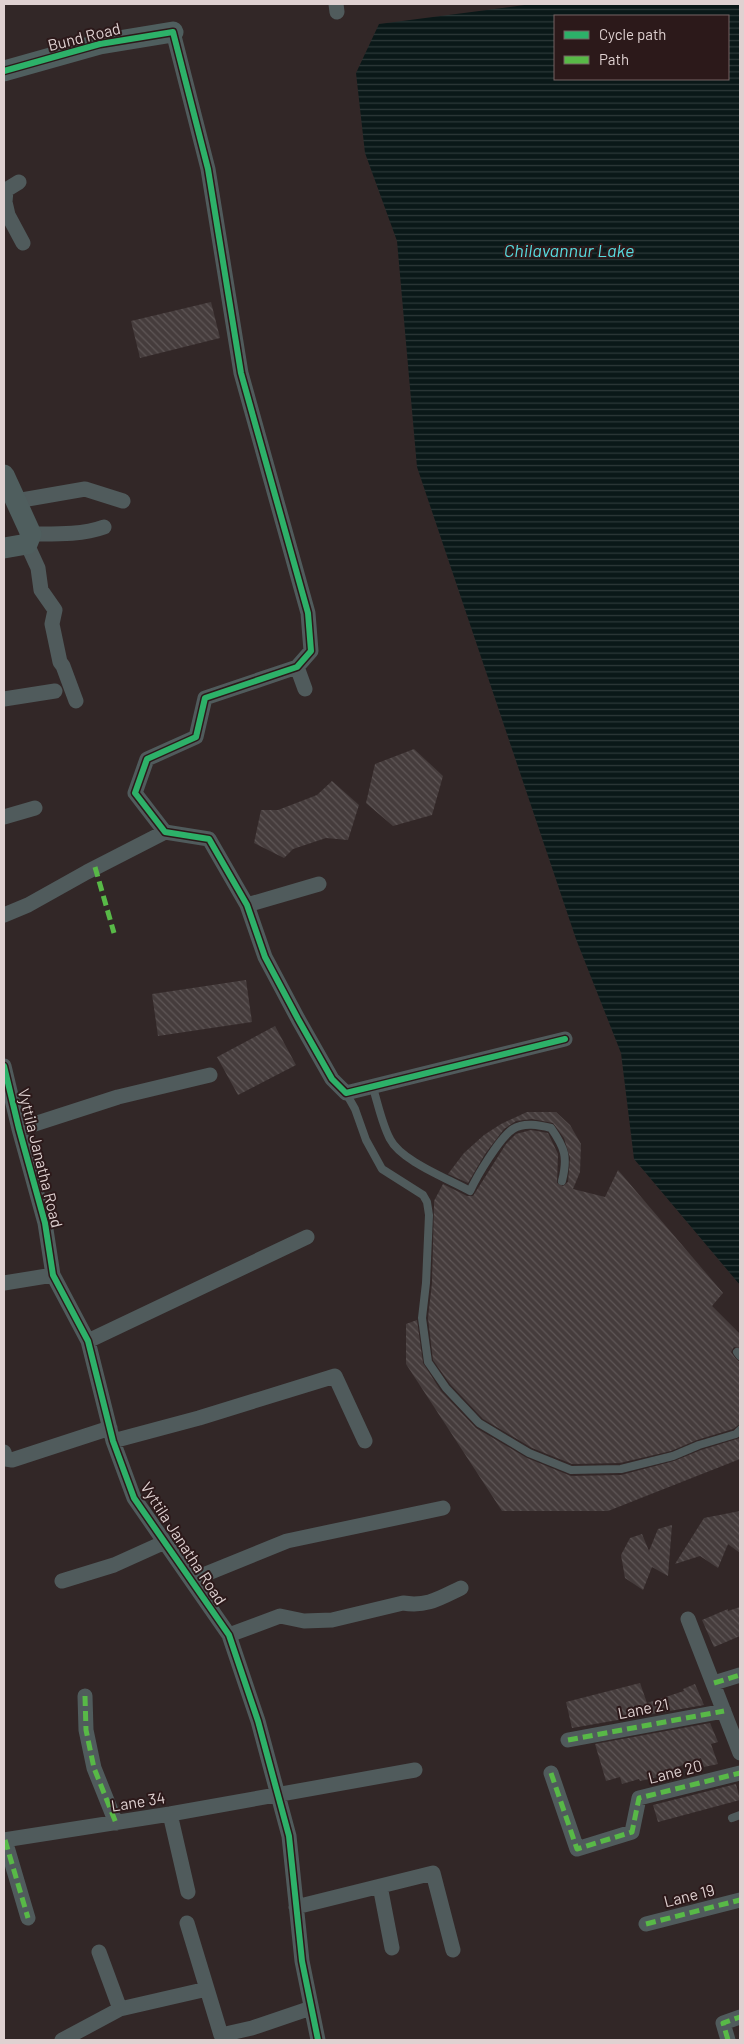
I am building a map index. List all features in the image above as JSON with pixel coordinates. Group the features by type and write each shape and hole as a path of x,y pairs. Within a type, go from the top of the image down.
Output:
{"street":[{"name":"Bund Road","path":"4,71 100,44 173,32"},
{"path":"165,832 135,793 147,759 196,736 205,698 297,668 311,650 308,613 241,373 208,169 173,32"},
{"path":"19,182 6,190 5,202 6,216 23,243"},
{"path":"4,475 29,539 38,568 42,590 54,610 52,624 60,662 76,701"},
{"path":"16,502 85,489 123,501"},
{"path":"4,548 29,539 104,527"},
{"path":"297,668 305,689"},
{"path":"4,699 54,692"},
{"path":"4,817 35,808"},
{"path":"4,915 49,894 165,832 210,839 248,905 265,957 332,1080 346,1093 373,1088 565,1039"},
{"path":"248,905 319,884"},
{"name":"Vyttila Janatha Road","path":"4,1066 45,1223 53,1275 88,1341 112,1435 134,1498 229,1635 258,1721 288,1836 302,1961 318,2040"},
{"path":"19,1129 118,1098 210,1074"},
{"path":"88,1341 307,1237"},
{"path":"4,1283 53,1275"},
{"path":"4,1452 6,1459 12,1460 112,1435 199,1418 335,1376 365,1441"},
{"path":"191,1580 287,1542 442,1508"},
{"path":"62,1581 114,1565 165,1542"},
{"path":"229,1635 280,1616 313,1622 332,1620 403,1603 414,1605 428,1603 461,1588"},
{"path":"688,1619 740,1753"},
{"path":"714,1683 740,1675"},
{"path":"85,1696 86,1730 94,1768 116,1823"},
{"name":"Lane 21","path":"568,1740 724,1711"},
{"name":"Lane 34","path":"5,1840 170,1814 415,1770"},
{"name":"Lane 20","path":"551,1773 577,1849 632,1832 639,1798 740,1773"},
{"path":"170,1814 188,1892"},
{"path":"5,1840 28,1918"},
{"path":"296,1907 433,1873 453,1950"},
{"path":"380,1886 392,1948"},
{"name":"Lane 19","path":"646,1924 740,1900"},
{"path":"188,1923 221,2035 252,2028 311,2008"},
{"path":"99,1952 120,2009"},
{"path":"62,2040 120,2009 207,1989"},
{"path":"728,2040 723,2022 740,2017"}],"lane":[{"path":"373,1088 390,1139 396,1148 418,1164 470,1190 495,1150 513,1129 535,1124 551,1128 562,1144 567,1164 562,1181"},
{"path":"346,1093 355,1109 372,1154 382,1169 422,1195 427,1202 429,1215 426,1283 422,1318 428,1362 446,1388 479,1423 529,1453 571,1470 620,1469 672,1456 699,1445 736,1434 740,1430"}],"water":[{"name":"Chilavannur Lake","path":"532,4 740,4 740,1285 634,1159 621,1053 576,939 417,467 397,241 365,153 356,73 379,24"}],"building":[{"path":"211,302 220,338 140,358 131,321"},
{"path":"414,749 443,776 432,815 393,826 366,803 375,764"},
{"path":"332,781 359,805 348,840 326,838 293,849 284,858 254,843 261,810 278,810 317,795"},
{"path":"246,980 252,1022 158,1036 152,994"},
{"path":"275,1026 296,1065 238,1095 217,1057"},
{"path":"527,1112 556,1112 570,1125 581,1144 580,1172 573,1189 605,1197 618,1170 723,1293 712,1306 740,1334 740,1348 734,1347 731,1352 740,1362 740,1424 733,1429 697,1440 671,1451 620,1463 572,1464 532,1448 483,1419 450,1384 433,1360 428,1318 432,1283 434,1201 443,1184 467,1196 473,1196 506,1144 516,1134 531,1130 548,1133 558,1154 557,1183 563,1186 568,1182 570,1158 564,1138 553,1123 532,1119 516,1121 504,1129 485,1154 468,1183 448,1174 464,1153 484,1135 501,1124"},
{"path":"417,1320 423,1363 441,1391 476,1428 527,1458 571,1476 621,1475 674,1461 701,1450 740,1438 740,1459 608,1511 502,1511 406,1364 406,1324"},
{"path":"740,1511 740,1553 728,1544 718,1568 700,1556 675,1564 704,1518"},
{"path":"672,1525 668,1576 652,1567 643,1590 625,1578 621,1555 630,1538 642,1534 649,1551 658,1529"},
{"path":"740,1607 740,1636 714,1647 702,1620 728,1609 728,1611"},
{"path":"640,1683 647,1703 684,1691 683,1689 695,1684 704,1705 572,1728 566,1702"},
{"path":"710,1723 718,1742 711,1744 718,1764 704,1767 701,1758 675,1768 676,1773 640,1781 639,1779 622,1784 620,1777 606,1781 595,1744"},
{"path":"736,1784 740,1800 658,1822 653,1805"}],"marked path":[{"path":"95,867 114,933"},
{"path":"714,1683 740,1675"},
{"path":"85,1696 86,1730 94,1768 116,1823"},
{"path":"568,1740 724,1711"},
{"path":"551,1773 577,1849 632,1832 639,1798 740,1773"},
{"path":"5,1840 28,1918"},
{"path":"646,1924 740,1900"},
{"path":"728,2040 723,2023 740,2017"}],"cycle path":[{"path":"4,71 100,44 173,32 208,169 241,373 308,613 311,651 297,667 205,698 196,737 147,759 135,793 165,832 209,839 247,905 265,957 298,1019 332,1079 346,1093 565,1039"},
{"path":"4,1066 45,1223 53,1275 88,1341 113,1441 134,1498 229,1635 258,1721 289,1836 302,1961 318,2040"}]}
